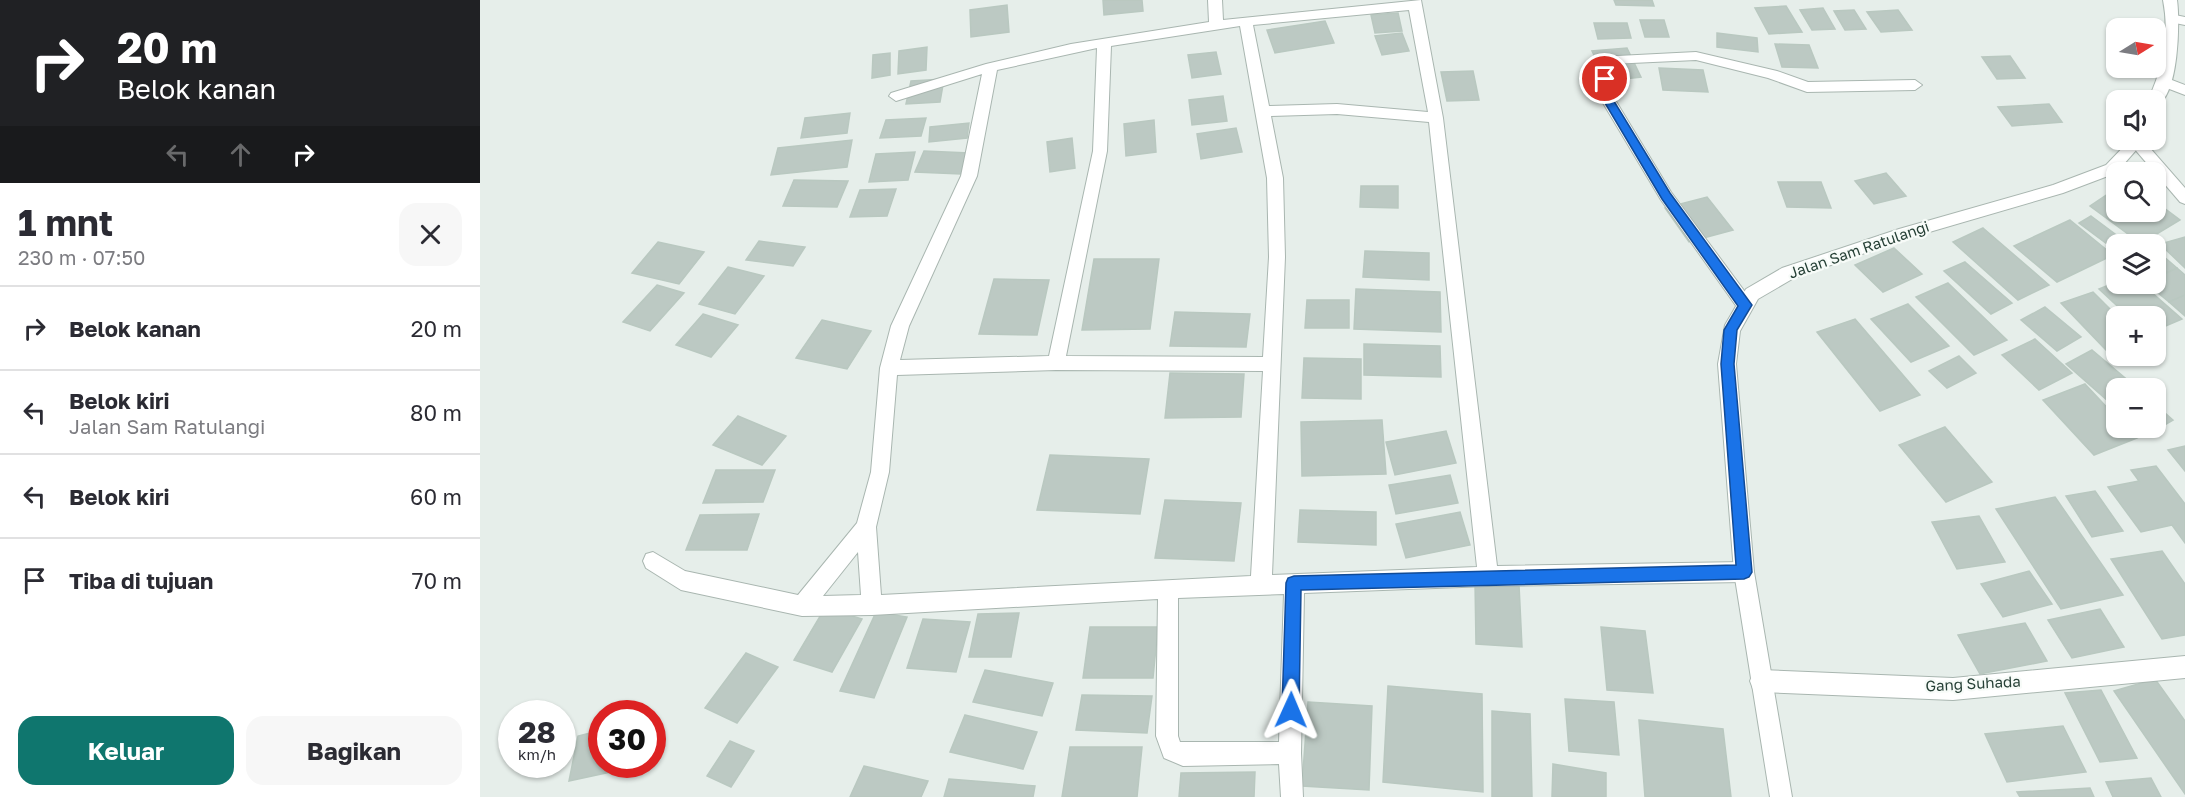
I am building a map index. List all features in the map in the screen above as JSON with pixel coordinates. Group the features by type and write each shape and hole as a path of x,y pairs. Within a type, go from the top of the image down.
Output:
{"street":[{"path":"1215,0 1216,25"},
{"path":"2160,90 2167,76 2180,20 2170,0"},
{"path":"896,96 992,67 1104,42 1246,21 1414,3 1436,118 1488,576"},
{"path":"1246,21 1275,178 1277,257 1261,584"},
{"path":"1056,363 1100,151 1104,42"},
{"path":"1745,305 1666,196 1607,98 1603,60 1695,56 1772,74 1807,87 1915,86"},
{"path":"873,605 866,527 880,472 889,368 900,326 969,176 992,67"},
{"path":"2164,82 2185,90"},
{"path":"1263,111 1337,109 1436,118"},
{"name":"Jalan Sam Ratulangi","path":"1781,797 1744,572 1727,364 1731,330 1752,294 1788,273 1899,235 2058,189 2111,169 2129,150"},
{"path":"2145,150 2185,198"},
{"path":"889,368 1056,363 1270,364"},
{"path":"802,606 866,527"},
{"path":"653,561 681,580 802,606 873,605 1261,584 1488,576 1744,572"},
{"path":"1292,797 1290,753 1294,583"},
{"path":"1168,589 1167,736 1172,750 1183,755 1290,753"},
{"name":"Gang Suhada","path":"1761,681 1953,689 2185,667"}],"building":[{"path":"1103,0 1142,0 1143,11 1104,15"},
{"path":"1614,0 1652,0 1654,6 1616,5"},
{"path":"1007,5 1009,32 971,37 970,10"},
{"path":"1786,6 1802,32 1769,34 1755,8"},
{"path":"1823,8 1835,29 1812,30 1800,10"},
{"path":"1854,10 1866,29 1845,30 1834,11"},
{"path":"1898,10 1912,30 1881,32 1867,12"},
{"path":"1398,13 1402,31 1375,33 1371,15"},
{"path":"1640,20 1664,20 1669,37 1645,37"},
{"path":"1325,21 1334,43 1275,53 1267,30"},
{"path":"1594,23 1627,23 1631,38 1598,39"},
{"path":"1402,33 1409,51 1382,55 1375,36"},
{"path":"1717,33 1757,38 1758,52 1717,47"},
{"path":"1775,44 1809,45 1818,68 1782,67"},
{"path":"927,47 926,70 898,74 899,51"},
{"path":"1627,48 1641,77 1606,81 1592,51"},
{"path":"1216,52 1221,74 1192,78 1188,55"},
{"path":"890,53 890,75 872,78 873,55"},
{"path":"2010,56 2025,78 1997,79 1982,57"},
{"path":"1659,68 1703,70 1708,92 1663,90"},
{"path":"1473,71 1479,100 1447,101 1441,72"},
{"path":"944,79 940,102 906,104 911,81"},
{"path":"1223,96 1227,121 1192,125 1189,100"},
{"path":"2049,104 2062,122 2012,126 1998,107"},
{"path":"850,113 847,133 801,138 805,118"},
{"path":"926,118 921,136 880,138 886,120"},
{"path":"1154,120 1156,152 1126,156 1124,124"},
{"path":"969,123 967,138 929,142 930,127"},
{"path":"1236,128 1242,152 1201,159 1197,134"},
{"path":"1072,138 1075,168 1050,172 1047,142"},
{"path":"852,140 847,167 771,175 778,148"},
{"path":"924,151 969,153 961,174 915,172"},
{"path":"915,152 908,180 869,182 876,154"},
{"path":"1886,173 1906,196 1874,204 1855,181"},
{"path":"794,180 848,181 837,207 783,206"},
{"path":"1778,182 1821,182 1831,208 1787,207"},
{"path":"1361,186 1398,186 1398,208 1360,207"},
{"path":"896,189 887,216 850,217 860,190"},
{"path":"2106,195 2106,218 2090,206"},
{"path":"1707,197 1733,230 1689,242 1665,208"},
{"path":"2166,210 2180,220 2157,234 2128,234 2112,222 2166,222"},
{"path":"2091,216 2115,234 2106,234 2106,243 2079,223"},
{"path":"2070,220 2106,249 2106,258 2057,282 2014,246"},
{"path":"1983,228 2049,285 2018,300 1953,242"},
{"path":"2185,237 2185,268 2166,250 2166,242"},
{"path":"759,241 805,247 793,266 746,260"},
{"path":"658,242 704,252 679,284 632,273"},
{"path":"1894,248 1922,274 1883,292 1855,265"},
{"path":"1365,251 1429,253 1429,280 1363,277"},
{"path":"1094,259 1159,259 1150,329 1082,330"},
{"path":"2166,259 2177,268 2166,273"},
{"path":"1965,262 2012,303 1991,314 1944,271"},
{"path":"728,267 764,276 735,314 699,304"},
{"path":"2177,268 2185,275 2185,295 2169,302 2159,294 2166,294 2166,273"},
{"path":"994,279 1049,280 1037,335 979,334"},
{"path":"1948,283 2007,340 1974,355 1916,297"},
{"path":"657,285 684,293 650,331 623,322"},
{"path":"2106,286 2106,294 2153,294 2182,319 2166,326 2166,306 2117,306 2099,289"},
{"path":"1356,289 1440,292 1441,332 1354,329"},
{"path":"2093,292 2107,306 2106,350 2061,303"},
{"path":"2185,295 2185,316 2169,302"},
{"path":"1307,300 1349,300 1349,328 1305,328"},
{"path":"1908,304 1949,346 1911,362 1871,319"},
{"path":"2045,307 2081,337 2057,351 2021,320"},
{"path":"1175,312 1250,314 1246,347 1170,346"},
{"path":"703,314 738,325 711,357 676,345"},
{"path":"1855,319 1920,395 1880,411 1817,332"},
{"path":"822,320 871,331 847,369 796,358"},
{"path":"2035,339 2072,373 2039,390 2002,355"},
{"path":"1364,344 1440,346 1441,377 1364,375"},
{"path":"2092,350 2106,362 2106,366 2111,366 2125,378 2106,378 2106,399 2066,364"},
{"path":"1959,356 1976,373 1947,388 1929,371"},
{"path":"1304,358 1361,359 1361,399 1302,398"},
{"path":"1170,373 1244,374 1241,417 1165,418"},
{"path":"2085,384 2106,406 2106,438 2137,438 2094,455 2043,400"},
{"path":"2166,414 2173,420 2166,424"},
{"path":"738,416 786,436 762,465 713,445"},
{"path":"1382,420 1386,474 1302,476 1301,422"},
{"path":"1945,427 1992,482 1946,502 1899,445"},
{"path":"1446,431 1456,463 1395,475 1386,442"},
{"path":"2185,446 2185,471 2168,450"},
{"path":"1050,455 1149,459 1140,514 1037,510"},
{"path":"2156,466 2185,504 2185,543 2172,525 2141,532 2108,487 2139,481 2131,470"},
{"path":"716,470 775,470 763,502 703,503"},
{"path":"1450,475 1458,503 1396,514 1389,485"},
{"path":"2095,491 2123,531 2092,537 2066,496"},
{"path":"2055,497 2123,595 2061,609 1996,509"},
{"path":"1165,500 1241,503 1234,561 1155,558"},
{"path":"1300,510 1376,512 1376,545 1298,542"},
{"path":"1460,512 1470,545 1406,558 1396,524"},
{"path":"759,514 747,550 686,550 700,515"},
{"path":"1979,516 2005,562 1957,569 1932,522"},
{"path":"2162,551 2185,584 2185,635 2162,639 2111,559"},
{"path":"2029,571 2052,604 2003,617 1981,584"},
{"path":"1475,582 1519,585 1522,647 1476,644"},
{"path":"825,608 862,619 832,672 794,660"},
{"path":"2100,609 2124,647 2072,658 2048,620"},
{"path":"876,612 907,617 874,698 840,691"},
{"path":"1019,613 1011,657 969,657 978,614"},
{"path":"923,619 970,622 956,672 907,668"},
{"path":"2025,623 2047,661 1980,674 1958,635"},
{"path":"1090,627 1158,627 1153,678 1083,678"},
{"path":"1601,627 1645,631 1653,693 1607,690"},
{"path":"746,653 778,667 737,723 705,708"},
{"path":"985,670 1053,683 1042,716 973,702"},
{"path":"2155,679 2185,721 2185,794 2114,691"},
{"path":"1388,686 1482,694 1483,792 1383,782"},
{"path":"2101,690 2137,758 2100,762 2065,693"},
{"path":"1082,695 1152,696 1147,733 1076,730"},
{"path":"1565,699 1614,702 1619,755 1569,751"},
{"path":"1308,702 1372,706 1369,790 1302,786"},
{"path":"1492,711 1530,714 1532,797 1492,797"},
{"path":"965,715 1037,732 1023,769 950,752"},
{"path":"1639,720 1723,729 1731,797 1645,797"},
{"path":"2063,726 2086,772 2007,782 1985,734"},
{"path":"588,734 588,777 569,781 570,778 576,778 578,736"},
{"path":"730,741 754,751 731,787 707,776"},
{"path":"1070,747 1142,747 1137,797 1062,797"},
{"path":"1553,764 1606,773 1606,797 1552,797"},
{"path":"864,766 928,781 921,797 850,797"},
{"path":"1255,772 1254,797 1179,797 1181,773"},
{"path":"2151,778 2161,797 2113,797 2106,782"},
{"path":"949,779 1035,786 1033,797 944,797"},
{"path":"2090,788 2094,797 2020,797 2017,792"}],"route":[{"path":"1291,710 1294,583 1488,576 1744,572 1727,364 1731,330 1745,305 1666,196 1607,98 1605,79"}]}
